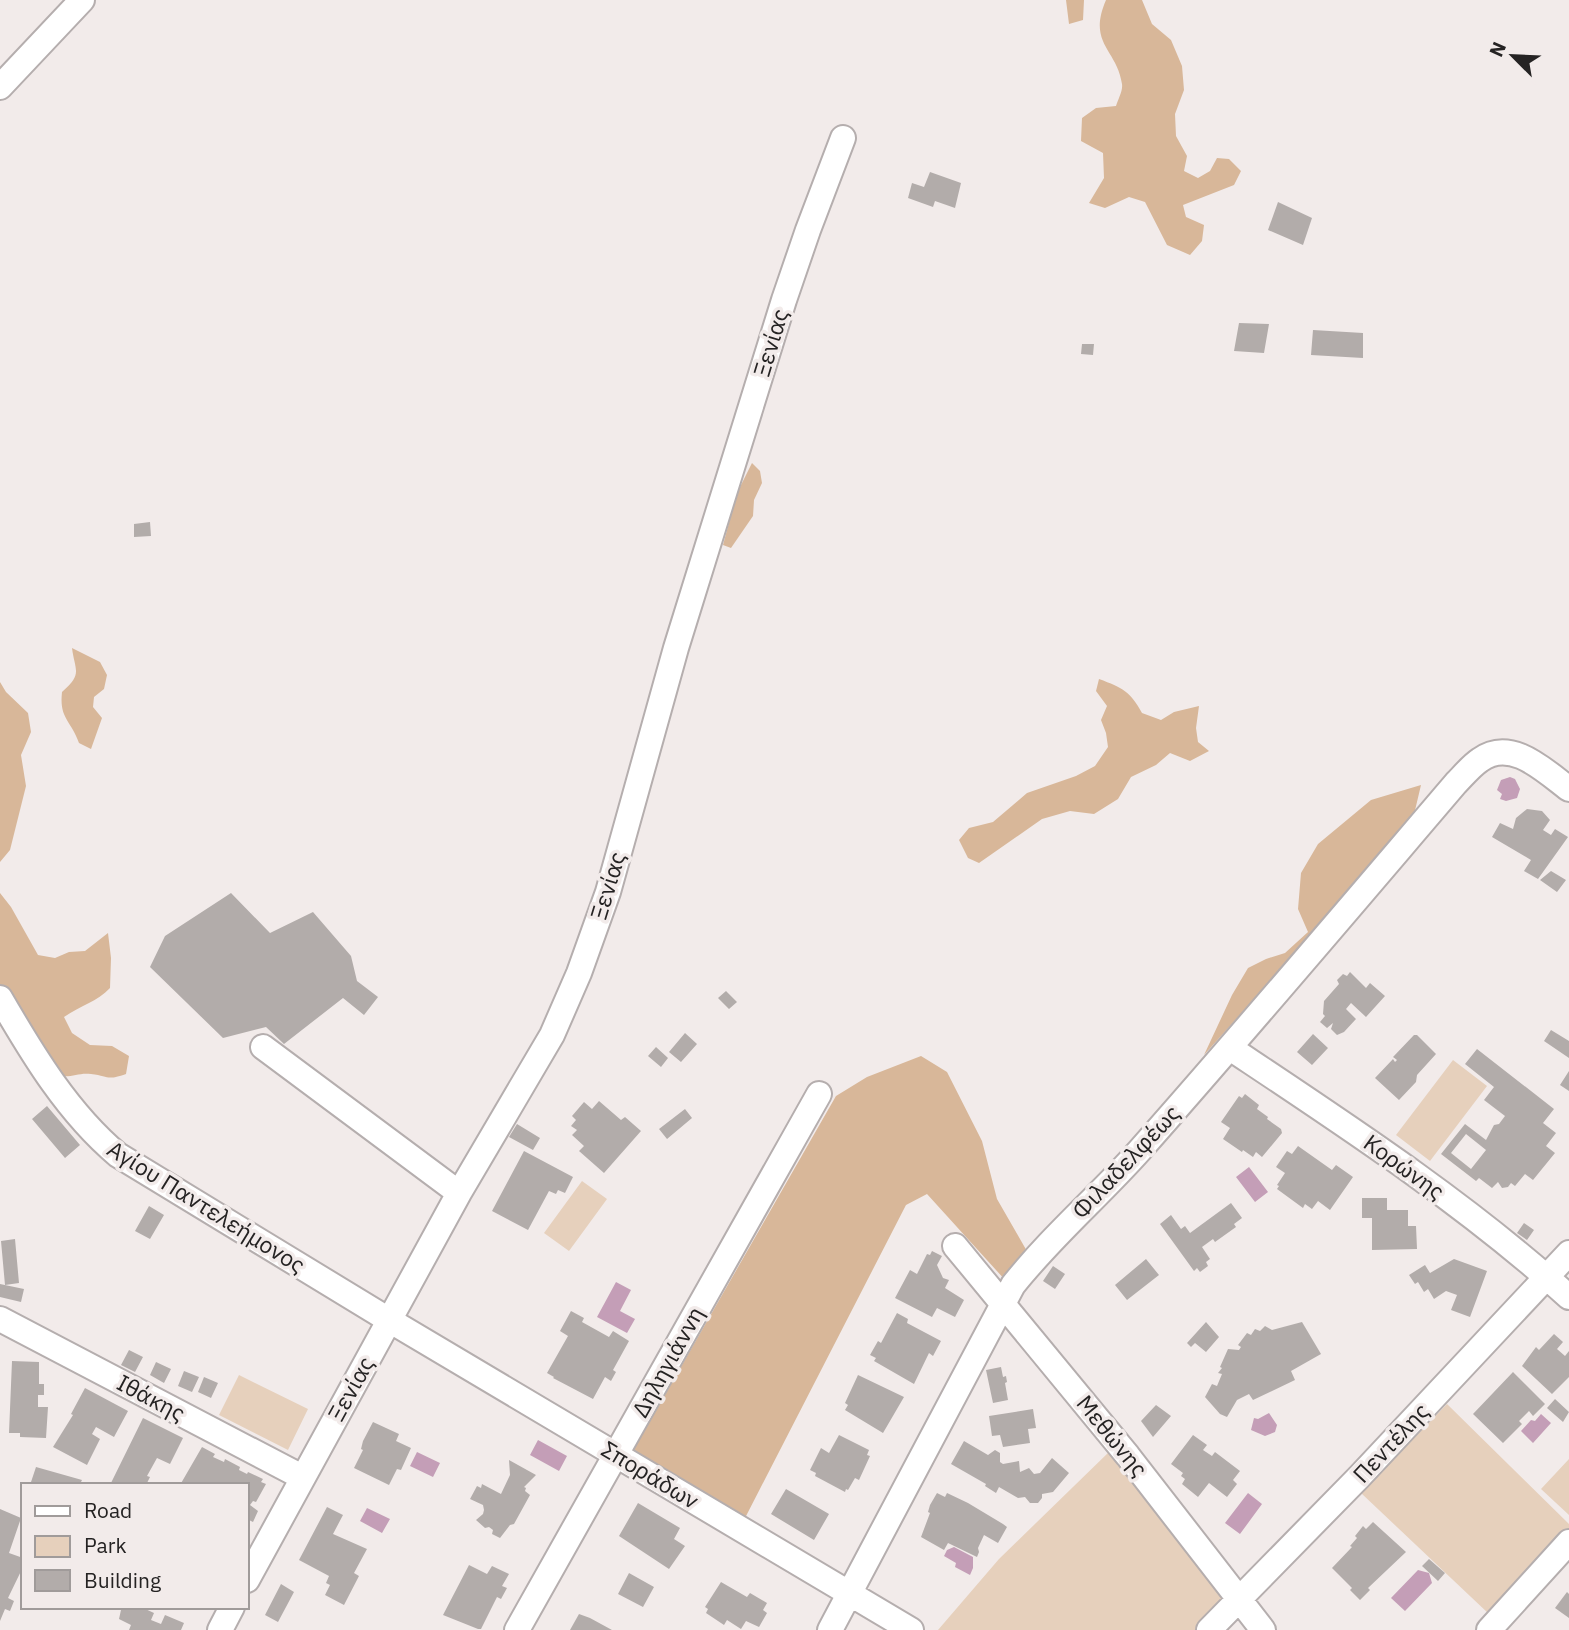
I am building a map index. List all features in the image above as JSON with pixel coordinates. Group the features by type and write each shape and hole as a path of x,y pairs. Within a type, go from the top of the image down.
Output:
{"street":[{"path":"0,87 82,0"},
{"name":"Ξενίας","path":"248,1578 459,1193 540,1057 579,973 608,892 676,648 780,313 843,138"},
{"name":"Φιλαδελφέως","path":"830,1630 1003,1303 1013,1285 1041,1249 1121,1171 1230,1048 1456,783 1479,760 1490,754 1518,754 1569,789"},
{"name":"Αγίου Παντελεήμονος","path":"0,998 65,1099 89,1130 118,1155 389,1320"},
{"path":"263,1047 459,1193"},
{"name":"Κορώνης","path":"1230,1048 1395,1158 1569,1297"},
{"name":"Δηληγιάννη","path":"517,1630 819,1094"},
{"name":"Μεθώνης","path":"955,1246 1128,1455 1263,1630"},
{"name":"Πεντέλης","path":"1209,1630 1569,1253"},
{"name":"Ιθάκης","path":"0,1319 302,1476"},
{"name":"Σποράδων","path":"389,1320 911,1630"},
{"path":"1489,1630 1569,1542"},
{"path":"220,1630 231,1609"}],"green space":[{"path":"1453,1060 1487,1086 1430,1161 1396,1135"},
{"path":"582,1181 607,1199 569,1251 544,1233"},
{"path":"239,1375 308,1409 288,1450 219,1415"},
{"path":"1447,1404 1569,1524 1569,1529 1489,1614 1361,1493"},
{"path":"1110,1451 1229,1599 1198,1630 938,1630 999,1559"},
{"path":"1569,1459 1569,1515 1541,1489"}],"shaded area":[{"path":"1066,0 1084,0 1083,20 1069,24"},
{"path":"1106,0 1142,0 1152,24 1171,40 1182,66 1184,90 1175,114 1176,136 1187,156 1184,171 1198,178 1210,171 1217,158 1229,159 1241,171 1234,185 1183,205 1186,217 1204,225 1202,241 1190,255 1167,245 1145,202 1129,197 1105,208 1089,203 1104,178 1103,153 1081,141 1082,118 1096,108 1116,106 1122,87 1115,62 1101,37 1101,15"},
{"path":"752,463 760,471 762,483 754,500 753,516 731,548 723,545 737,493"},
{"path":"72,648 100,662 107,675 104,689 94,697 93,707 102,718 91,749 79,743 62,708 62,692 73,681 76,672"},
{"path":"1099,679 1125,691 1142,713 1161,720 1174,712 1199,706 1196,728 1198,742 1209,751 1190,761 1170,753 1156,765 1131,777 1118,799 1094,814 1070,811 1042,819 979,863 968,858 959,840 969,828 993,822 1027,793 1076,776 1095,766 1108,747 1101,720 1107,706 1096,691"},
{"path":"0,682 6,692 28,713 31,732 21,755 26,786 10,850 0,862"},
{"path":"1510,777 1515,779 1520,789 1517,798 1506,801 1500,799 1502,794 1497,790 1501,780"},
{"path":"1421,785 1412,823 1204,1055 1248,968 1285,953 1308,932 1298,909 1301,873 1318,844 1371,800"},
{"path":"0,893 38,955 55,958 69,952 85,951 108,933 110,988 100,997 64,1017 72,1033 90,1045 112,1046 129,1056 126,1074 111,1078 86,1074 55,1075 0,984"},
{"path":"921,1056 947,1072 982,1141 997,1199 1028,1253 1006,1281 927,1194 906,1205 744,1520 631,1454 836,1096 867,1077"},
{"path":"1249,1167 1268,1192 1255,1202 1236,1177"},
{"path":"616,1282 631,1290 620,1311 635,1319 627,1333 597,1317"},
{"path":"1269,1413 1277,1425 1275,1432 1265,1436 1251,1430 1254,1418 1258,1419"},
{"path":"1541,1414 1551,1423 1533,1443 1521,1431"},
{"path":"538,1440 567,1456 559,1471 530,1455"},
{"path":"417,1452 440,1463 433,1477 410,1466"},
{"path":"1248,1493 1262,1504 1240,1534 1225,1523"},
{"path":"367,1508 390,1519 382,1533 360,1521"},
{"path":"954,1547 973,1557 970,1575 955,1567 956,1563 944,1556 947,1550"},
{"path":"1418,1570 1429,1573 1432,1583 1405,1611 1391,1598"}],"building":[{"path":"930,172 961,183 955,208 935,201 933,207 908,198 912,183 924,187"},
{"path":"1278,202 1312,218 1303,245 1268,230"},
{"path":"1239,323 1269,324 1264,353 1234,351"},
{"path":"1313,330 1363,333 1363,358 1311,355"},
{"path":"1082,344 1094,344 1093,355 1081,354"},
{"path":"150,522 151,536 134,537 134,524"},
{"path":"1527,809 1542,811 1550,820 1543,830 1551,835 1555,829 1568,837 1538,879 1524,871 1531,860 1492,837 1500,823 1513,829 1516,818"},
{"path":"1551,871 1566,880 1557,892 1540,880"},
{"path":"231,893 270,933 313,912 351,956 357,981 378,997 364,1015 343,998 284,1044 266,1027 223,1038 150,967 165,936"},
{"path":"1350,972 1366,988 1370,983 1385,996 1366,1017 1351,1003 1346,1009 1356,1019 1344,1032 1337,1035 1331,1029 1333,1023 1327,1028 1320,1022 1325,1016 1324,1001 1339,984 1337,980"},
{"path":"726,991 737,1002 729,1009 718,998"},
{"path":"1551,1030 1569,1041 1569,1058 1544,1041"},
{"path":"685,1033 697,1044 681,1062 669,1052"},
{"path":"1313,1034 1328,1048 1312,1065 1297,1052"},
{"path":"1414,1035 1436,1054 1399,1100 1375,1078 1393,1059 1395,1062 1397,1060 1393,1057"},
{"path":"656,1047 668,1058 661,1067 648,1056"},
{"path":"1477,1049 1554,1109 1543,1123 1556,1133 1546,1146 1555,1153 1533,1180 1525,1174 1515,1186 1511,1183 1502,1188 1498,1182 1492,1188 1479,1178 1476,1181 1441,1154 1465,1124 1486,1140 1494,1125 1499,1124 1505,1116 1484,1100 1494,1087 1465,1064","holes":["1466,1134 1486,1150 1471,1169 1451,1153"]},
{"path":"1569,1071 1569,1091 1560,1085"},
{"path":"1245,1094 1259,1105 1257,1109 1268,1117 1267,1119 1281,1129 1282,1133 1262,1157 1256,1152 1253,1157 1243,1150 1242,1152 1223,1139 1230,1128 1221,1122 1239,1096 1242,1098"},
{"path":"599,1101 621,1120 625,1117 641,1131 604,1173 579,1151 584,1146 572,1135 577,1130 571,1126 576,1120 572,1116 584,1102 592,1109"},
{"path":"47,1106 80,1145 65,1158 32,1119"},
{"path":"685,1109 692,1118 667,1139 659,1129"},
{"path":"517,1124 540,1138 533,1150 509,1137"},
{"path":"1298,1146 1332,1170 1336,1165 1353,1177 1330,1210 1318,1201 1312,1209 1305,1204 1303,1208 1277,1189 1285,1173 1276,1167 1287,1151 1292,1154"},
{"path":"524,1151 573,1177 565,1193 558,1190 556,1194 549,1191 528,1230 492,1211"},
{"path":"1362,1198 1387,1198 1387,1210 1408,1210 1408,1226 1416,1226 1417,1249 1372,1250 1372,1218 1362,1218"},
{"path":"1231,1203 1242,1218 1234,1224 1236,1227 1215,1242 1213,1239 1202,1247 1210,1259 1206,1262 1208,1266 1200,1272 1197,1268 1194,1271 1160,1224 1171,1215 1181,1229 1185,1226 1190,1233"},
{"path":"149,1206 164,1215 150,1239 135,1231"},
{"path":"1524,1223 1534,1230 1527,1240 1517,1233"},
{"path":"15,1239 19,1283 5,1285 1,1241"},
{"path":"932,1251 942,1256 937,1265 943,1278 949,1280 945,1288 964,1300 955,1317 937,1308 932,1317 895,1298 910,1270 917,1274 927,1254 930,1255"},
{"path":"1146,1259 1159,1275 1127,1300 1115,1285"},
{"path":"1454,1259 1487,1271 1470,1317 1451,1310 1457,1295 1446,1291 1434,1299 1428,1289 1424,1292 1418,1282 1415,1284 1409,1275 1425,1265 1430,1273"},
{"path":"1053,1266 1065,1274 1055,1289 1043,1281"},
{"path":"0,1284 24,1289 21,1302 0,1297"},
{"path":"571,1311 584,1318 582,1322 609,1337 613,1331 629,1341 613,1370 616,1372 611,1381 605,1377 593,1399 547,1373 568,1336 560,1331"},
{"path":"897,1313 908,1319 907,1323 941,1341 933,1356 929,1353 914,1384 874,1361 876,1358 870,1355 878,1341 881,1343"},
{"path":"1206,1322 1219,1337 1206,1352 1195,1343 1191,1347 1187,1343"},
{"path":"1302,1322 1321,1354 1291,1371 1295,1380 1253,1400 1249,1394 1237,1400 1227,1417 1220,1414 1205,1397 1212,1384 1217,1386 1222,1374 1218,1373 1228,1349 1239,1350 1241,1347 1238,1345 1247,1333 1251,1335 1255,1329 1260,1331 1265,1326 1272,1330"},
{"path":"1554,1334 1563,1342 1557,1349 1565,1356 1569,1351 1569,1377 1552,1394 1522,1366 1536,1347 1539,1350"},
{"path":"129,1350 143,1357 135,1372 121,1365"},
{"path":"12,1361 39,1362 39,1384 44,1384 44,1395 38,1395 38,1407 48,1407 46,1438 20,1437 20,1433 9,1433"},
{"path":"156,1362 171,1369 164,1383 150,1375"},
{"path":"1001,1367 1003,1377 1006,1376 1008,1400 993,1403 986,1370"},
{"path":"184,1371 199,1377 192,1392 178,1386"},
{"path":"1513,1372 1545,1404 1533,1416 1529,1411 1519,1421 1522,1424 1503,1443 1473,1414"},
{"path":"858,1375 904,1397 883,1433 845,1410 848,1405 845,1403"},
{"path":"204,1377 218,1383 211,1398 198,1392"},
{"path":"85,1388 128,1411 114,1437 96,1427 92,1434 100,1439 87,1465 53,1447 73,1415 71,1414"},
{"path":"1555,1399 1569,1412 1563,1422 1547,1408"},
{"path":"1156,1405 1171,1416 1153,1437 1141,1421"},
{"path":"1033,1409 1036,1428 1028,1429 1030,1443 1003,1447 1000,1435 992,1436 989,1416"},
{"path":"143,1418 183,1438 170,1464 157,1458 147,1476 150,1477 147,1483 111,1483"},
{"path":"373,1422 399,1434 396,1441 411,1448 401,1470 397,1469 389,1485 354,1468"},
{"path":"839,1435 869,1450 867,1455 870,1456 859,1480 855,1478 845,1492 815,1476 816,1473 810,1470 821,1448 829,1453"},
{"path":"1193,1435 1207,1445 1203,1450 1212,1456 1215,1452 1240,1471 1233,1480 1237,1484 1227,1497 1209,1483 1198,1497 1182,1484 1185,1479 1181,1476 1183,1473 1171,1464"},
{"path":"964,1441 988,1455 995,1450 1000,1453 1000,1462 1003,1464 1019,1461 1020,1472 1029,1468 1034,1474 1040,1473 1052,1458 1069,1473 1053,1492 1042,1494 1038,1503 1030,1503 1025,1497 1018,1498 999,1487 996,1493 985,1486 986,1484 951,1464"},
{"path":"202,1447 215,1454 213,1457 224,1462 225,1459 240,1467 239,1470 263,1479 261,1482 266,1484 256,1502 253,1501 250,1505 258,1511 253,1522 248,1520 248,1483 181,1483"},
{"path":"509,1460 536,1475 524,1487 530,1495 514,1524 510,1525 500,1538 492,1534 493,1530 489,1527 485,1528 476,1520 483,1514 483,1505 470,1499 477,1486 481,1488 482,1484 501,1494 510,1475"},
{"path":"36,1467 82,1480 83,1483 31,1483"},
{"path":"786,1489 829,1514 814,1540 771,1514"},
{"path":"937,1493 945,1497 947,1493 968,1503 1007,1527 998,1543 984,1535 977,1557 948,1543 944,1550 921,1537 930,1513 930,1505"},
{"path":"638,1503 680,1528 674,1539 685,1546 669,1569 619,1536"},
{"path":"327,1507 343,1515 333,1534 367,1549 354,1573 359,1576 344,1605 325,1595 330,1585 326,1583 329,1576 299,1560"},
{"path":"0,1509 21,1518 9,1553 21,1557 21,1571 8,1598 14,1601 10,1611 5,1609 0,1621"},
{"path":"1373,1522 1406,1552 1368,1588 1370,1590 1360,1600 1332,1568 1352,1547 1350,1546 1357,1538 1355,1536 1363,1526 1366,1529"},
{"path":"1429,1559 1445,1573 1438,1581 1422,1566"},
{"path":"469,1565 487,1574 492,1566 509,1574 502,1586 507,1588 501,1599 497,1597 481,1629 443,1615"},
{"path":"629,1573 654,1587 643,1607 618,1594"},
{"path":"721,1582 747,1597 750,1593 767,1603 763,1610 767,1613 759,1627 746,1621 741,1629 727,1620 724,1625 706,1613 708,1609 705,1607"},
{"path":"281,1584 294,1592 278,1622 265,1615"},
{"path":"1567,1592 1569,1594 1569,1618 1555,1608"},
{"path":"145,1609 154,1613 151,1620 161,1624 165,1615 184,1623 181,1630 129,1630 131,1625 119,1619 121,1610"},
{"path":"579,1614 590,1618 612,1630 570,1630"}]}
